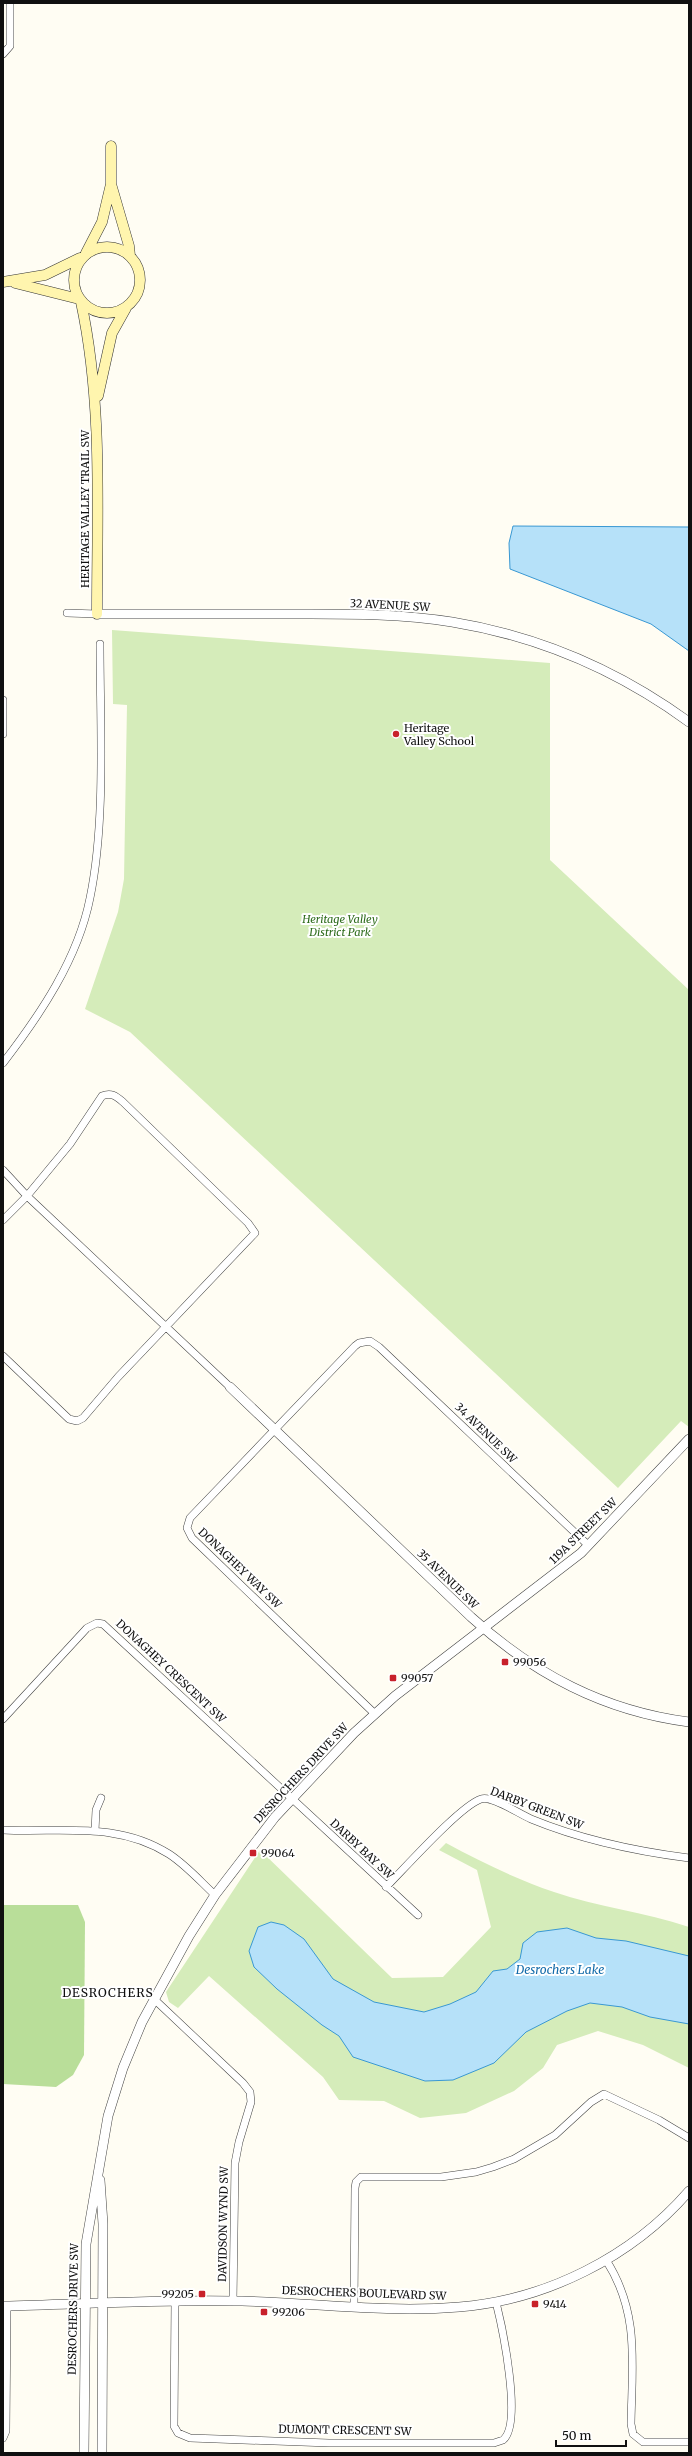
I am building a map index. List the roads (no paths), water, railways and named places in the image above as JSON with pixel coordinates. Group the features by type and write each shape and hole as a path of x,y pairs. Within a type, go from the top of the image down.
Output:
{"main road":[{"path":"80,300 75,291 74,273 102,222 110,184 111,146"},
{"path":"6,282 80,300 99,312 119,311 128,306 138,291 140,282 139,272 130,256 129,246 110,184"},
{"path":"6,282 53,272 93,249 109,246 117,248 130,256"},
{"name":"HERITAGE VALLEY TRAIL SW","path":"80,300 92,354 96,404 97,614"},
{"name":"HERITAGE VALLEY TRAIL SW","path":"96,404 104,360 112,333 128,306"}],"street":[{"path":"3,54 10,46 10,3"},
{"name":"32 AVENUE SW","path":"67,613 372,614 451,621 512,636 588,662 639,689 689,722"},
{"path":"3,1063 58,982 76,940 90,899 100,794 100,644"},
{"path":"3,700 3,734"},
{"path":"3,1220 27,1196 70,1144 102,1096 109,1094 116,1096 248,1223 255,1233 118,1377 83,1418 77,1421 69,1419 3,1356"},
{"path":"3,1170 27,1196 230,1387"},
{"name":"34 AVENUE SW","path":"274,1430 355,1346 365,1341 370,1341 379,1347 588,1545"},
{"name":"35 AVENUE SW","path":"230,1387 483,1628 526,1662 568,1687 623,1709 689,1722"},
{"name":"DONAGHEY WAY SW","path":"274,1430 190,1518 187,1528 189,1533 375,1714"},
{"name":"119A STREET SW","path":"483,1628 557,1573 588,1545 689,1439"},
{"name":"DONAGHEY CRESCENT SW","path":"3,1719 87,1628 97,1623 103,1624 291,1798"},
{"name":"DESROCHERS DRIVE SW","path":"84,2453 86,2244 106,2128 115,2091 136,2035 154,1999 215,1894 291,1798 375,1714 483,1628"},
{"path":"95,1830 96,1810 101,1798"},
{"name":"DARBY BAY SW","path":"291,1798 418,1915"},
{"name":"DARBY GREEN SW","path":"386,1887 455,1819 473,1803 483,1798 492,1800 530,1819 577,1836 624,1848 689,1858"},
{"path":"3,1830 95,1830 126,1834 154,1846 178,1861 215,1894"},
{"name":"DAVIDSON WYND SW","path":"154,1999 248,2088 251,2094 251,2102 240,2137 235,2162 233,2301"},
{"path":"354,2306 355,2188 356,2182 361,2176 441,2178 476,2172 493,2167 514,2159 555,2135 590,2102 604,2094 659,2120 689,2138"},
{"name":"DESROCHERS DRIVE SW","path":"100,2167 103,2303 102,2453"},
{"name":"DESROCHERS BOULEVARD SW","path":"5,2306 175,2301 233,2301 431,2309 496,2302 550,2286 606,2260 658,2221 689,2191"},
{"path":"606,2260 622,2290 630,2316 631,2424 633,2434 644,2442 689,2442"},
{"name":"DUMONT CRESCENT SW","path":"175,2301 174,2426 178,2434 190,2438 329,2443 494,2443 503,2440 510,2428 510,2377 504,2334 496,2302"},
{"path":"3,2438 6,2431 5,2306"}],"water":[{"path":"513,526 689,527 689,651 651,624 510,569 509,543"},
{"name":"Desrochers Lake","path":"271,1922 284,1925 304,1939 333,1979 374,2002 424,2012 450,2004 476,1992 493,1971 507,1969 520,1959 523,1943 537,1932 567,1928 596,1938 626,1941 689,1956 689,2024 650,2017 622,2007 590,2003 567,2011 526,2032 494,2063 453,2080 425,2081 353,2057 339,2036 322,2025 277,1989 254,1967 249,1951 258,1927"}],"place":[{"name":"Heritage Valley School","path":"396,734"},
{"name":"99056","path":"505,1662"},
{"name":"99057","path":"393,1678"},
{"name":"99064","path":"253,1853"},
{"name":"99205","path":"202,2294"},
{"name":"9414","path":"535,2304"},
{"name":"99206","path":"264,2312"}],"district":[{"name":"DESROCHERS","path":"108,1993"}],"park label":[{"name":"Heritage Valley District Park","path":"340,925"}]}
